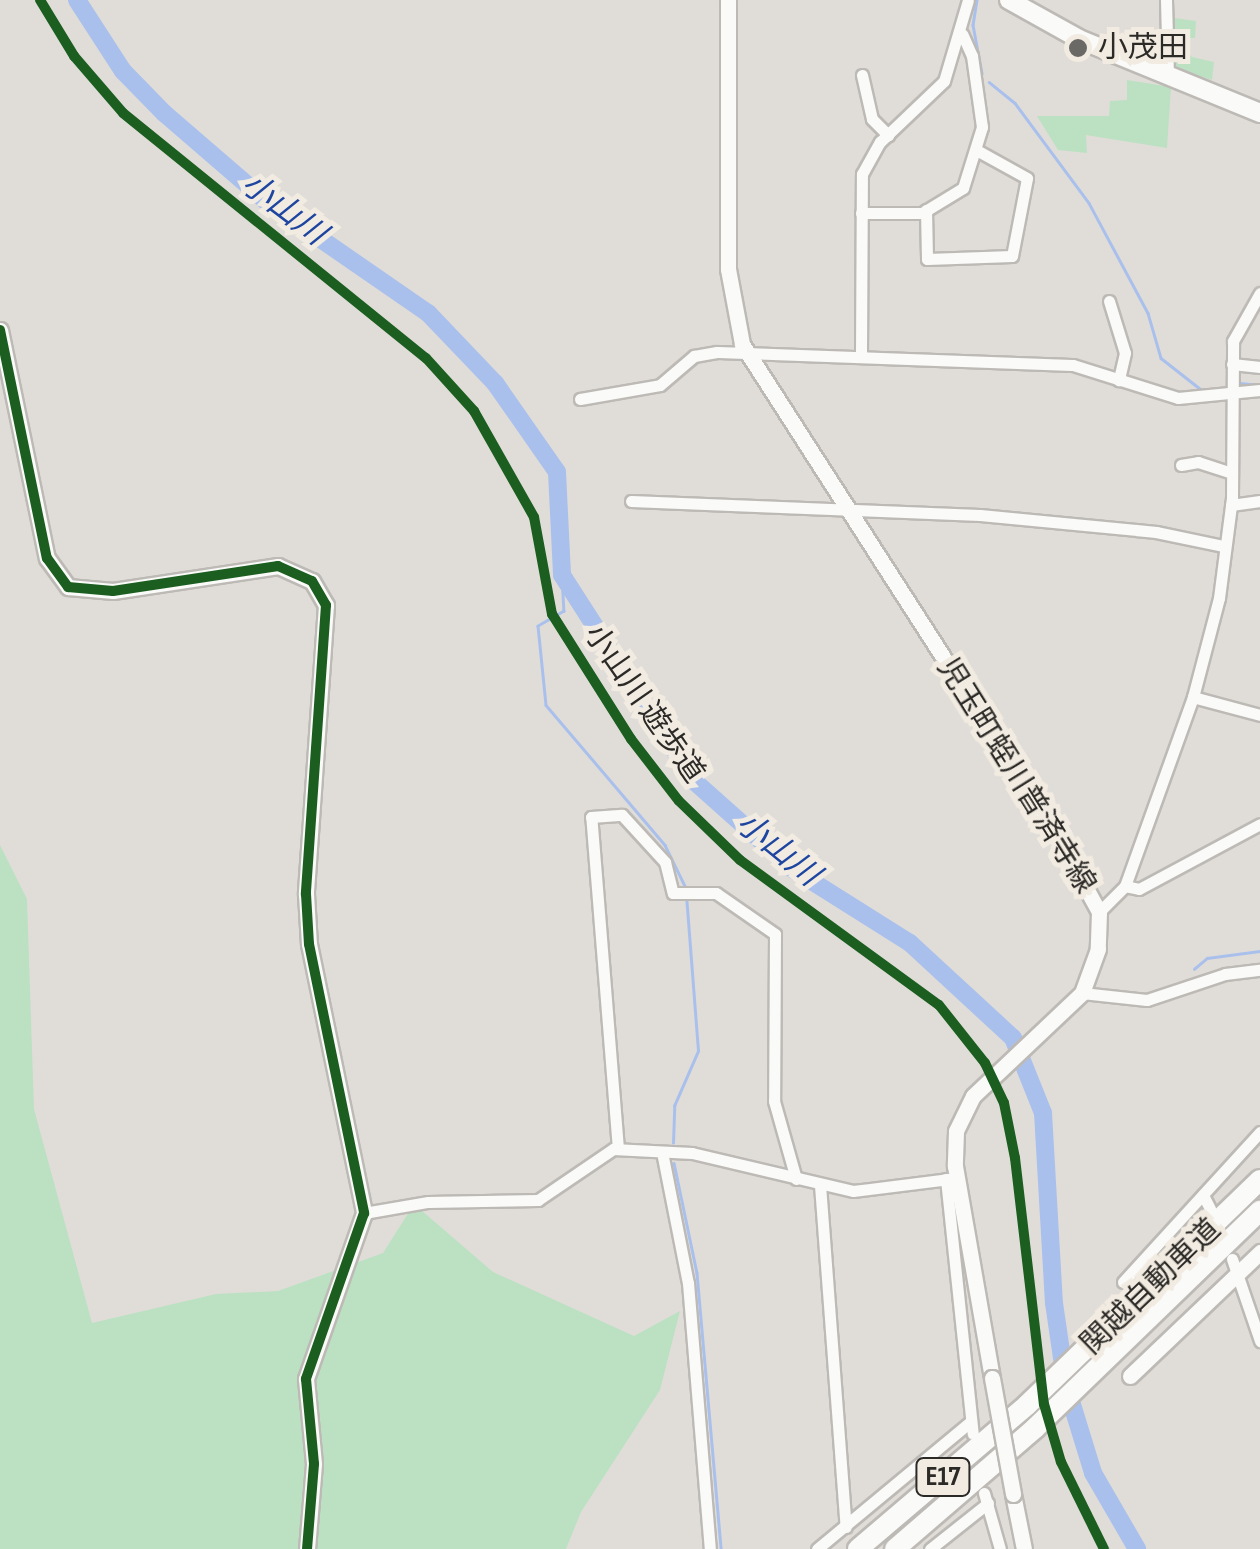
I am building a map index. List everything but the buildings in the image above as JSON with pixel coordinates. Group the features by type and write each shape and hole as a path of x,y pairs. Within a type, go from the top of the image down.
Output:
{"highway":[{"name":"関越自動車道","path":"858,1549 1027,1405 1126,1314 1260,1180"},
{"name":"関越自動車道","path":"894,1549 1035,1428 1260,1211"}],"main road":[{"name":"児玉町蛭川普済寺線","path":"728,0 728,269 747,355 1056,833 1099,912 1098,949 1082,993 984,1086 956,1131 952,1179 1024,1549"},
{"path":"1009,0 1168,78 1260,114"},
{"path":"0,330 48,558 68,588 113,591 278,566 303,574 324,599 324,687 306,894 313,963 364,1212 306,1379 314,1464 307,1549"},
{"path":"1130,1376 1260,1252"}],"street":[{"path":"861,354 861,213 866,161 944,81 962,34 968,0"},
{"path":"1166,0 1168,78"},
{"path":"861,213 926,210 963,188 978,151 982,128 972,56 962,34"},
{"path":"862,75 872,120 888,135"},
{"path":"926,210 926,259 1012,256 1027,178 978,151"},
{"path":"1099,912 1125,886 1193,697 1219,598 1222,546 1231,505 1232,364 1238,325 1260,293"},
{"path":"1109,301 1125,353 1118,380"},
{"path":"580,399 660,385 706,352 861,354 1073,365 1178,398 1260,390"},
{"path":"1232,364 1260,367"},
{"path":"1181,465 1198,462 1232,473"},
{"path":"631,501 999,517 1156,532 1222,546"},
{"path":"1231,505 1260,502"},
{"path":"1193,697 1260,715"},
{"path":"618,1150 591,818 622,815 665,862 673,893 716,893 774,934 774,1101 796,1179"},
{"path":"1125,886 1139,889 1260,824"},
{"path":"1082,993 1147,1000 1225,974 1260,970"},
{"path":"1124,1282 1260,1132"},
{"path":"364,1212 428,1202 538,1200 597,1156 618,1150 662,1152 820,1184 876,1190 952,1179 970,1429 817,1549"},
{"path":"662,1152 688,1283 710,1549"},
{"path":"820,1184 846,1527"},
{"path":"1203,1196 1210,1209"},
{"path":"1232,1259 1260,1341"},
{"path":"930,1549 986,1498 1000,1549"}],"green space":[{"path":"1174,18 1196,21 1195,38 1186,38 1185,48 1192,57 1214,62 1212,80 1176,68"},
{"path":"1127,80 1171,87 1167,148 1086,135 1087,153 1058,150 1037,116 1109,116 1110,101 1127,100"},
{"path":"0,845 27,899 34,1109 92,1323 216,1294 278,1291 383,1253 414,1204 493,1272 634,1336 680,1311 660,1390 581,1512 566,1549 0,1549"}],"waterway":[{"name":"小山川","path":"77,0 123,71 164,113 267,202 428,313 495,383 557,472 562,575 694,781 794,870 910,943 1013,1038 1043,1113 1054,1303 1066,1385 1093,1473 1137,1549"},
{"path":"977,0 973,25 982,73"},
{"path":"989,82 1015,103 1089,203 1148,313 1161,358 1203,391"},
{"path":"1240,383 1259,385"},
{"path":"562,575 564,611 538,626 546,705 665,845 686,888"},
{"path":"673,1143 674,1106 698,1051 686,896"},
{"path":"1194,969 1207,958 1260,951"},
{"path":"674,1163 697,1273 721,1549"}],"cycle path":[{"name":"小山川 遊歩道","path":"40,0 74,56 123,113 426,358 474,411 534,517 552,614 631,739 679,801 740,860 939,1005 985,1063 1004,1103 1015,1158 1044,1404 1061,1462 1104,1549"},
{"path":"0,330 47,558 68,587 113,591 278,566 312,581 326,605 306,894 309,944 364,1213 306,1379 314,1464 307,1549"}],"place":[{"name":"小茂田","path":"1078,48"}]}
